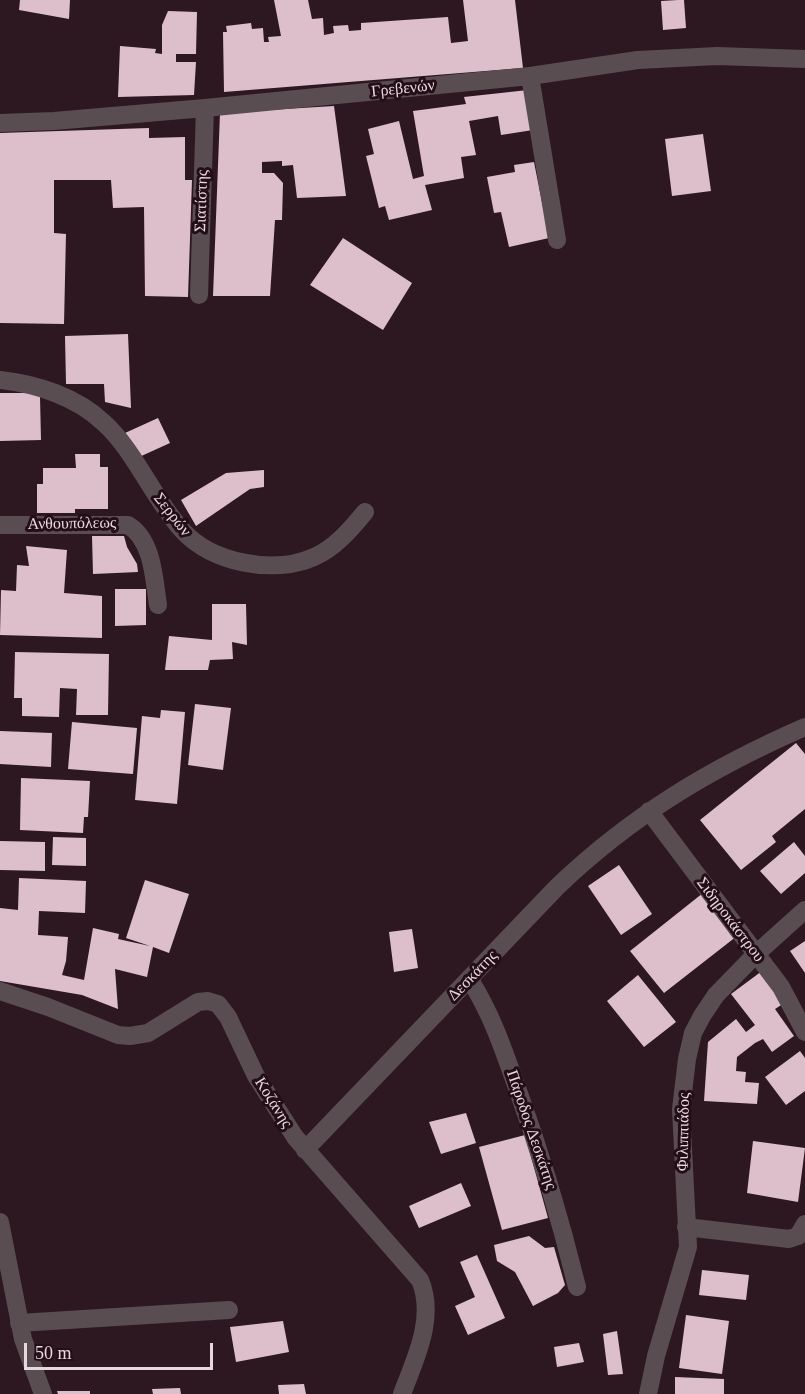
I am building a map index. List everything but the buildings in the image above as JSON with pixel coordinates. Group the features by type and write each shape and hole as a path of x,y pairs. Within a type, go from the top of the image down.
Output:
{"street":[{"name":"Γρεβενών","path":"0,123 54,122 530,76 638,60 717,56 805,59"},
{"path":"530,76 557,240"},
{"name":"Σιατίστης","path":"199,295 205,108"},
{"name":"Σερρών","path":"0,380 42,388 96,415 116,435 178,526 199,545 214,553 244,562 263,564 299,562 327,549 365,512"},
{"name":"Ανθουπόλεως","path":"0,525 128,525 137,533 149,553 158,605"},
{"name":"Δεσκάτης","path":"305,1150 589,856 649,811 724,765 805,728"},
{"name":"Σιδηροκάστρου","path":"649,811 790,1001 805,1032"},
{"name":"Φιλιππιάδος","path":"648,1394 656,1356 688,1248 681,1108 693,1033 708,1006 756,954 805,909"},
{"name":"Πάροδος Δεσκάτης","path":"471,980 490,1014 532,1130 555,1200 577,1287"},
{"name":"Κοζάνης","path":"0,991 118,1035 130,1036 156,1029 194,1004 208,1001 218,1004 228,1017 260,1083 305,1150 414,1272 424,1291 426,1312 423,1332 402,1394"},
{"path":"0,1222 25,1348 43,1394"},
{"path":"686,1227 789,1239 798,1236 805,1224"},
{"path":"19,1323 229,1311"}]}
